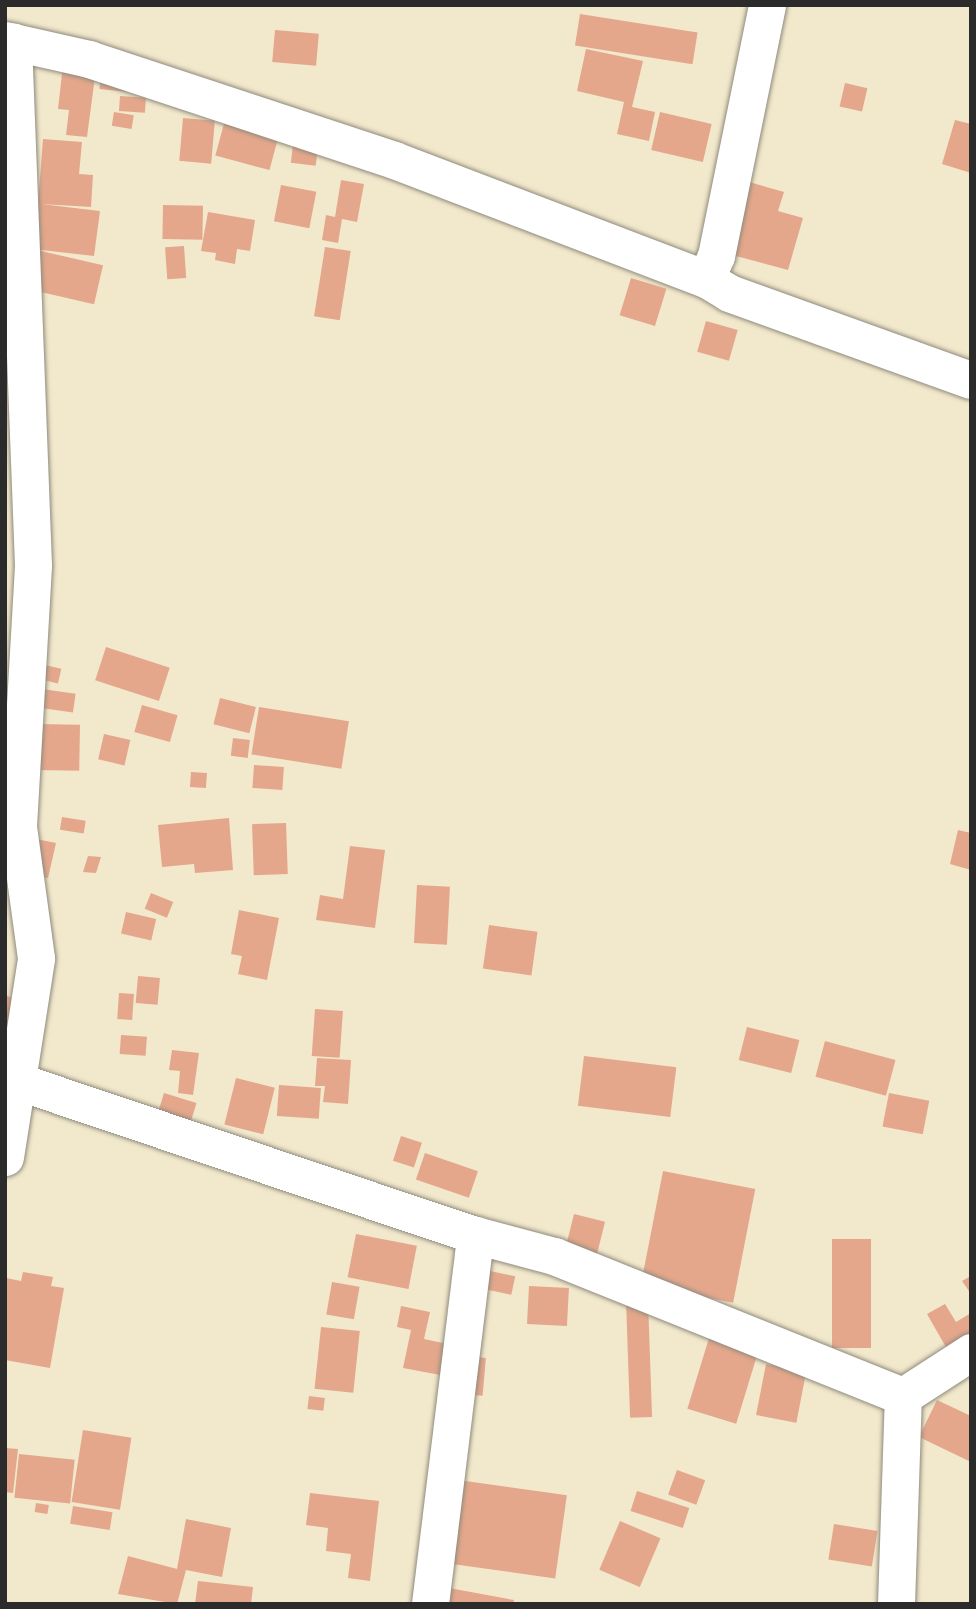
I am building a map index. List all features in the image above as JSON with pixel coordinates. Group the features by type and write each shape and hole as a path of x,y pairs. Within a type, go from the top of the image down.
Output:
{"street":[{"path":"706,279 716,256 767,5"},
{"path":"5,1157 11,1080 36,958 18,826 33,565 9,40 89,59 394,160 706,279 729,293 971,380"},
{"path":"11,1080 475,1235 554,1256 903,1396"},
{"path":"430,1604 475,1235"},
{"path":"903,1396 971,1352"},
{"path":"896,1604 903,1396"}],"building":[{"path":"580,14 698,33 693,64 575,46"},
{"path":"275,30 319,34 316,66 272,62"},
{"path":"586,49 643,61 632,107 655,112 649,141 617,134 624,102 577,91"},
{"path":"63,65 96,69 87,137 66,135 69,110 58,109"},
{"path":"101,74 130,77 128,92 99,89"},
{"path":"845,83 867,88 862,112 840,106"},
{"path":"120,96 146,98 145,113 119,111"},
{"path":"114,112 134,115 132,129 112,126"},
{"path":"660,112 712,124 703,162 651,150"},
{"path":"226,116 280,130 269,170 215,156"},
{"path":"183,118 215,121 211,164 179,161"},
{"path":"955,120 971,124 971,173 942,164"},
{"path":"294,137 319,140 316,166 291,163"},
{"path":"43,139 82,142 79,174 93,175 91,207 41,204 100,211 94,256 24,248 29,202 38,204"},
{"path":"341,180 364,184 357,222 342,219 338,243 322,240 326,215 335,217"},
{"path":"742,180 784,192 778,211 803,218 788,270 721,252"},
{"path":"281,185 316,192 309,228 274,221"},
{"path":"163,205 203,206 202,240 162,239"},
{"path":"208,212 255,220 250,251 237,249 235,264 215,260 216,253 201,251"},
{"path":"184,246 186,278 167,279 165,247"},
{"path":"325,247 351,251 340,320 314,316"},
{"path":"28,248 103,265 94,304 19,287"},
{"path":"631,278 666,289 655,326 620,315"},
{"path":"706,321 738,330 729,361 697,352"},
{"path":"106,647 170,668 159,701 95,680"},
{"path":"36,663 61,669 58,683 33,678"},
{"path":"35,688 76,694 73,713 32,707"},
{"path":"220,698 256,707 249,733 213,724"},
{"path":"142,705 178,715 170,742 134,732"},
{"path":"259,707 349,721 341,769 251,754"},
{"path":"37,724 80,725 79,771 36,770"},
{"path":"104,734 130,740 124,765 98,759"},
{"path":"233,738 250,740 248,758 231,756"},
{"path":"254,765 284,767 282,790 252,788"},
{"path":"191,772 207,773 206,788 190,787"},
{"path":"62,817 86,821 84,834 60,830"},
{"path":"229,818 233,870 195,873 194,864 162,867 158,825"},
{"path":"286,823 288,874 254,875 252,824"},
{"path":"958,830 971,833 971,870 950,864"},
{"path":"36,839 56,843 48,878 36,876"},
{"path":"350,846 385,850 375,928 316,920 320,895 343,899"},
{"path":"88,856 101,857 96,873 83,872"},
{"path":"417,885 450,887 447,945 414,943"},
{"path":"151,893 173,902 167,918 145,909"},
{"path":"239,910 279,918 267,980 238,974 242,956 231,954"},
{"path":"126,912 156,919 151,940 121,933"},
{"path":"489,925 538,932 531,975 483,969"},
{"path":"138,976 160,978 158,1005 136,1003"},
{"path":"119,993 134,994 132,1020 117,1019"},
{"path":"5,995 19,1001 7,1027 5,1026"},
{"path":"315,1009 343,1011 340,1058 312,1056"},
{"path":"747,1027 799,1040 791,1073 739,1060"},
{"path":"121,1035 147,1037 146,1056 120,1054"},
{"path":"825,1041 896,1060 886,1096 815,1077"},
{"path":"172,1050 199,1053 193,1095 178,1093 180,1071 169,1070"},
{"path":"584,1056 676,1067 670,1117 578,1106"},
{"path":"317,1058 351,1060 348,1104 323,1102 325,1086 315,1086"},
{"path":"236,1078 275,1088 263,1134 224,1125"},
{"path":"279,1085 321,1088 319,1119 277,1116"},
{"path":"164,1093 197,1103 189,1128 156,1118"},
{"path":"889,1093 929,1101 923,1134 883,1126"},
{"path":"401,1136 422,1143 414,1168 393,1161"},
{"path":"425,1153 478,1171 469,1198 416,1179"},
{"path":"663,1171 755,1189 733,1303 641,1285"},
{"path":"574,1214 605,1222 595,1262 564,1254"},
{"path":"356,1234 417,1246 408,1289 348,1277"},
{"path":"832,1239 871,1239 871,1348 832,1348"},
{"path":"481,1269 515,1276 511,1295 477,1288"},
{"path":"23,1272 53,1277 51,1286 64,1288 50,1368 5,1360 6,1278 21,1281"},
{"path":"971,1276 971,1294 962,1281"},
{"path":"332,1282 360,1287 354,1319 326,1314"},
{"path":"529,1286 569,1288 567,1326 527,1324"},
{"path":"648,1300 652,1417 630,1418 626,1301"},
{"path":"945,1304 956,1322 971,1313 971,1345 951,1356 927,1314"},
{"path":"401,1306 430,1312 424,1339 457,1346 451,1377 403,1368 411,1330 397,1327"},
{"path":"321,1327 360,1331 353,1393 315,1389"},
{"path":"709,1338 758,1353 736,1424 687,1409"},
{"path":"464,1356 486,1358 483,1396 461,1394"},
{"path":"766,1364 806,1372 796,1423 756,1415"},
{"path":"309,1396 325,1398 323,1411 307,1409"},
{"path":"937,1400 971,1416 971,1462 919,1437"},
{"path":"83,1430 131,1438 120,1510 72,1502"},
{"path":"5,1448 18,1449 13,1493 5,1492"},
{"path":"19,1454 75,1460 70,1504 14,1498"},
{"path":"677,1470 705,1480 696,1505 668,1494"},
{"path":"451,1479 567,1495 555,1578 439,1562"},
{"path":"637,1491 689,1508 683,1528 631,1511"},
{"path":"310,1493 379,1501 370,1581 348,1578 351,1554 326,1551 328,1528 306,1525"},
{"path":"36,1503 49,1505 47,1514 35,1512"},
{"path":"73,1506 113,1512 110,1530 70,1524"},
{"path":"186,1519 231,1528 222,1577 186,1570 177,1604 118,1594 128,1556 177,1569"},
{"path":"620,1521 661,1538 640,1587 599,1570"},
{"path":"834,1524 877,1531 872,1566 828,1560"},
{"path":"198,1581 253,1587 251,1604 195,1604"},
{"path":"449,1588 514,1600 513,1604 446,1604"}]}
